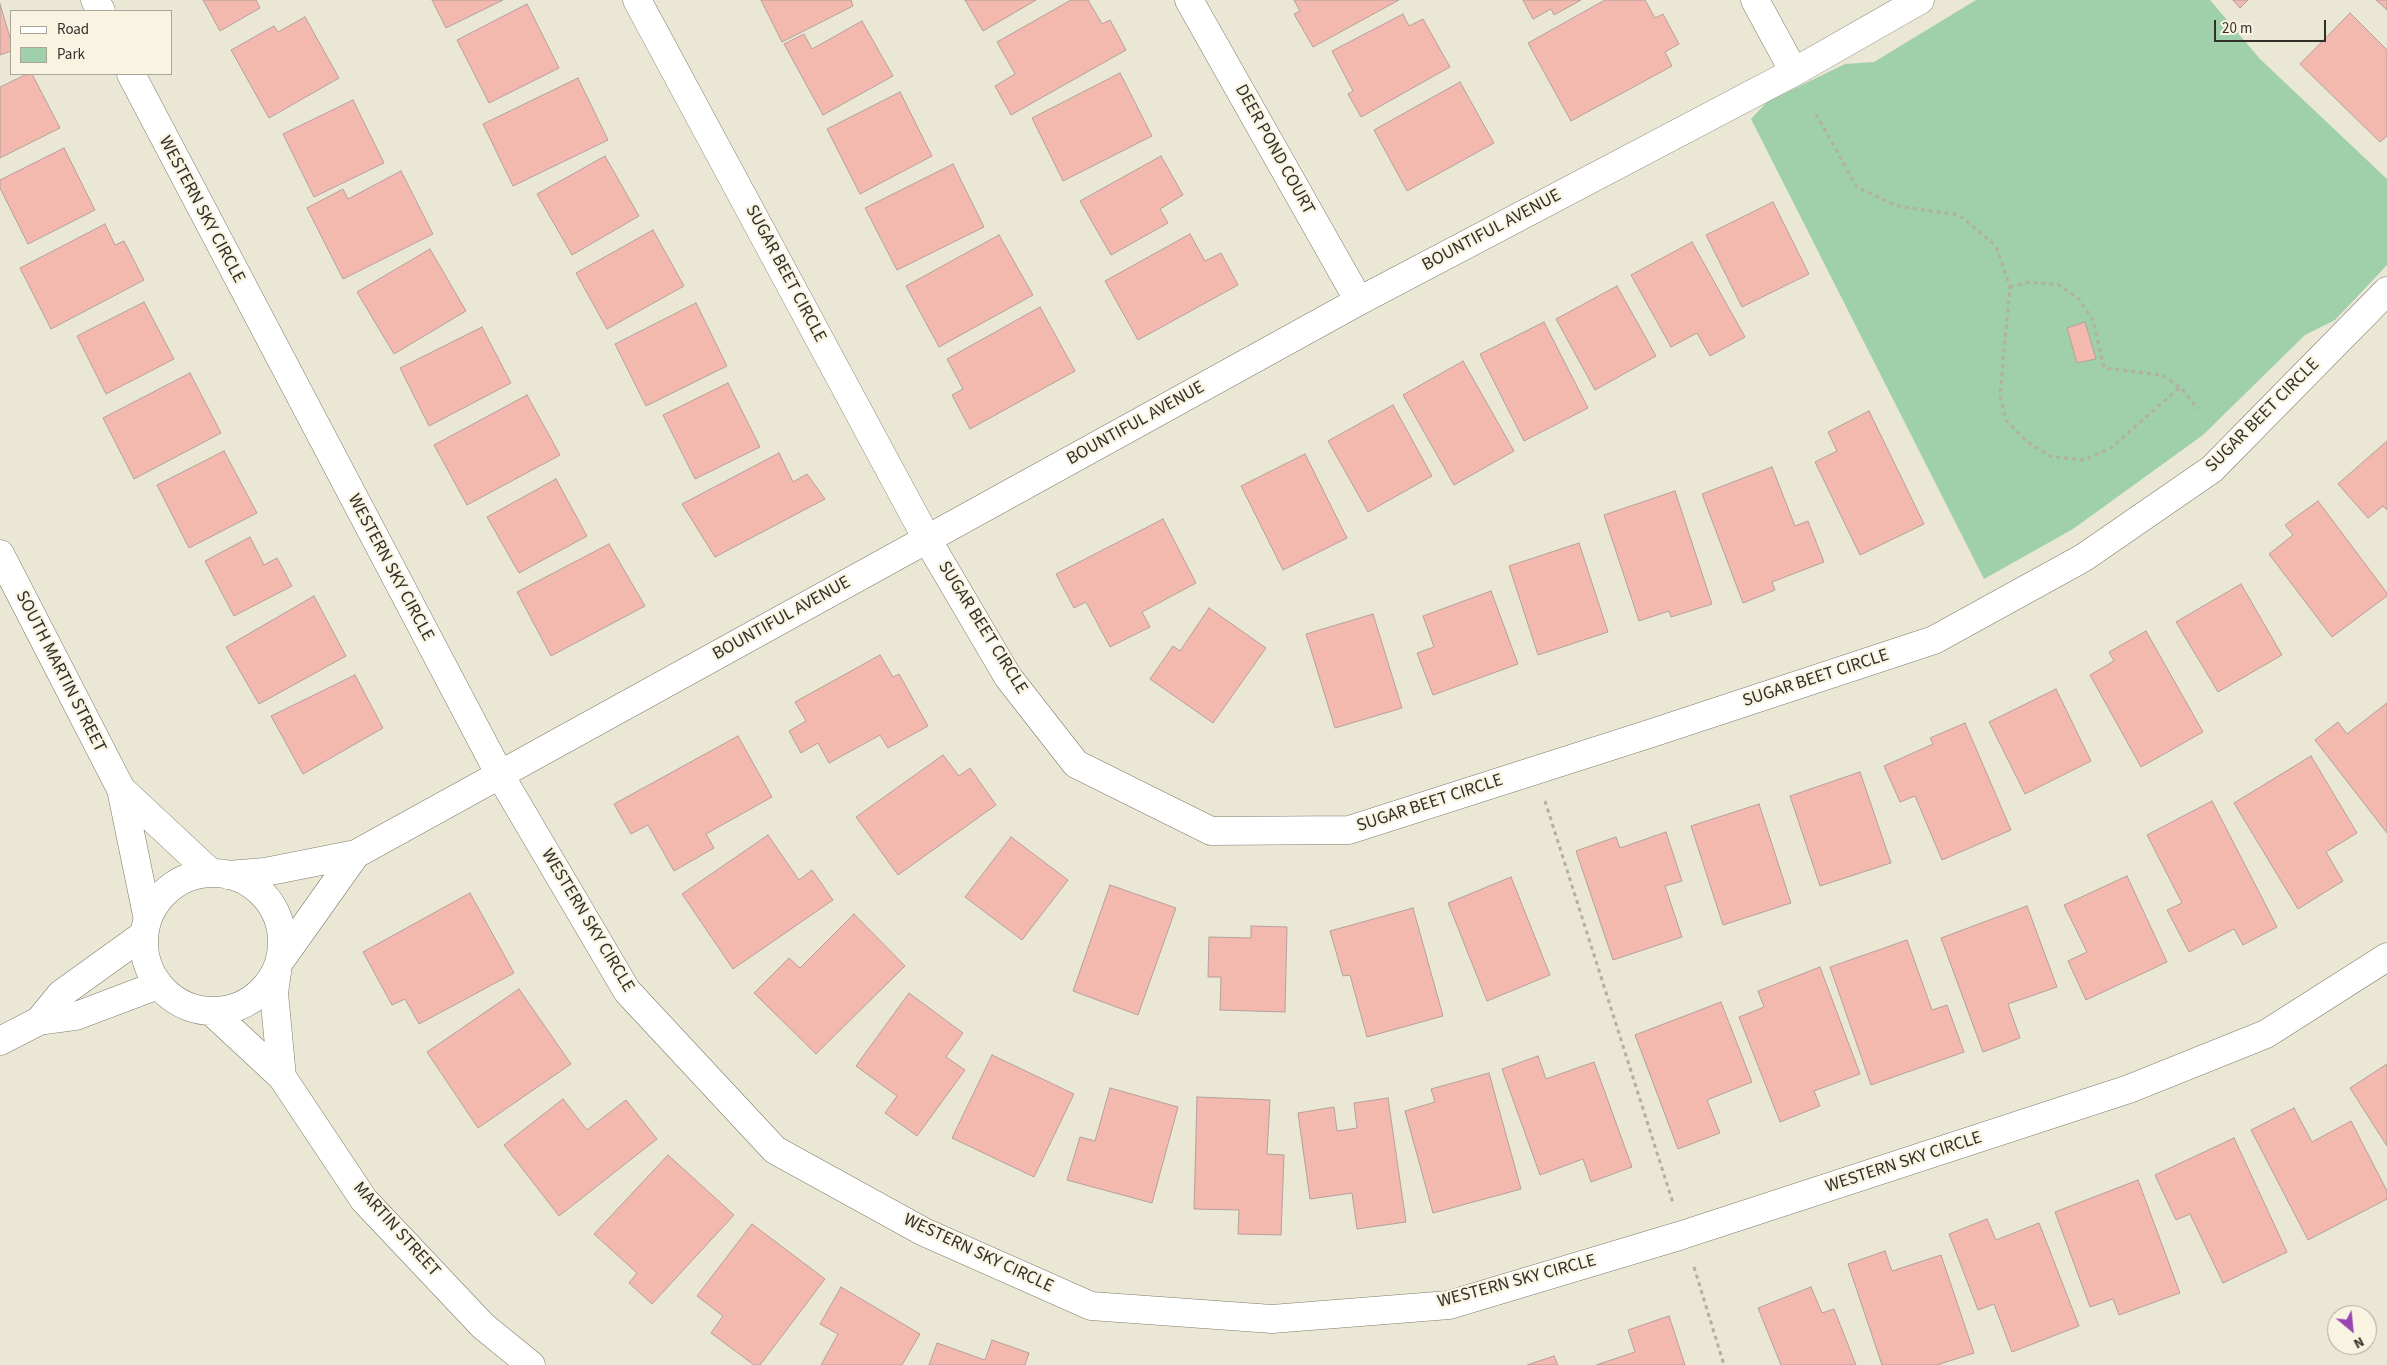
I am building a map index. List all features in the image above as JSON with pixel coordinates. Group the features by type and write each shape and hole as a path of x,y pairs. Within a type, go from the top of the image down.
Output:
{"street":[{"name":"SUGAR BEET CIRCLE","path":"637,0 927,539 1008,677 1076,764 1211,831 1349,830 1934,640 2083,558 2212,470 2383,304"},
{"name":"DEER POND COURT","path":"1189,0 1359,301"},
{"path":"1755,0 1794,72"},
{"name":"BOUNTIFUL AVENUE","path":"220,874 265,872 356,854 1359,301 1794,72 1920,0"},
{"name":"WESTERN SKY CIRCLE","path":"132,75 500,775 627,991 776,1150 924,1232 1091,1306 1272,1319 1450,1305 1679,1236 2129,1090 2266,1034 2387,957"},
{"name":"SOUTH MARTIN STREET","path":"0,554 121,789 145,925"},
{"name":"SOUTH MARTIN STREET","path":"121,789 220,874"},
{"name":"BOUNTIFUL AVENUE","path":"278,967 356,854"},
{"path":"0,1041 39,1020 61,994 145,925 164,891 187,876 220,874 255,885 274,906 283,933 278,967 260,994 238,1007 212,1012 189,1008 169,996 158,984 145,958 145,925"},
{"name":"MARTIN STREET","path":"278,967 274,993 282,1076"},
{"path":"39,1020 76,1016 158,984"},
{"name":"MARTIN STREET","path":"212,1012 282,1076 364,1200 483,1326 531,1365"}],"path":[{"path":"1816,114 1856,187 1897,206 1959,216 1996,246 2010,287 2000,396 2006,420 2026,441 2052,457 2084,460 2111,448 2180,387"},
{"path":"2010,287 2029,282 2060,285 2079,299 2093,320 2104,368 2162,375 2180,387 2198,409"},
{"path":"1545,800 1673,1205"},
{"path":"1691,1259 1724,1365"}],"green space":[{"path":"1976,0 2210,0 2260,59 2387,179 2387,265 2335,320 2305,335 2203,435 2073,529 1984,579 1751,119 1767,102 1845,64 1874,62"}],"building":[{"path":"203,0 256,0 260,8 220,31"},
{"path":"432,0 503,0 446,28"},
{"path":"761,0 851,0 853,6 782,42"},
{"path":"965,0 1036,0 983,31"},
{"path":"1071,0 1088,0 1102,24 1110,20 1126,50 1011,115 995,86 1015,74 997,42"},
{"path":"1294,0 1399,0 1313,47 1294,14 1300,11"},
{"path":"1523,0 1581,0 1554,15 1551,9 1533,19"},
{"path":"1605,0 1645,0 1655,18 1663,14 1679,44 1665,52 1672,66 1571,121 1528,43"},
{"path":"2233,0 2248,0 2240,8"},
{"path":"2376,0 2387,0 2387,10"},
{"path":"0,4 10,38 10,51 0,55"},
{"path":"527,4 559,68 489,103 457,40"},
{"path":"2350,13 2387,50 2387,136 2380,142 2300,64"},
{"path":"1403,14 1409,26 1423,19 1450,67 1361,117 1348,94 1353,91 1332,51"},
{"path":"305,17 339,78 269,118 231,50 274,26 278,32"},
{"path":"862,21 893,76 823,115 784,44 804,34 812,49"},
{"path":"1120,73 1152,136 1063,181 1032,118"},
{"path":"25,75 33,75 60,128 0,158 0,87"},
{"path":"578,78 608,140 513,186 483,124"},
{"path":"1460,82 1494,143 1407,191 1374,130"},
{"path":"900,92 932,156 860,194 827,129"},
{"path":"353,100 384,163 314,197 283,134"},
{"path":"64,148 95,210 28,244 0,188 0,180"},
{"path":"605,156 639,216 572,255 537,194"},
{"path":"1161,156 1183,195 1160,209 1168,223 1111,255 1080,201"},
{"path":"953,164 984,227 897,270 865,208"},
{"path":"401,171 433,234 343,279 307,208 343,189 348,199"},
{"path":"1773,202 1809,274 1742,307 1706,235"},
{"path":"105,224 115,245 124,241 144,280 51,329 20,268"},
{"path":"653,230 684,286 607,329 576,273"},
{"path":"1190,234 1205,261 1221,253 1238,285 1138,340 1105,281"},
{"path":"999,235 1033,295 939,347 906,286"},
{"path":"1692,242 1745,337 1710,356 1697,333 1671,347 1631,275"},
{"path":"430,249 466,311 394,354 357,292"},
{"path":"1617,286 1656,356 1595,390 1556,319"},
{"path":"144,302 174,359 106,394 77,336"},
{"path":"696,303 727,366 646,406 615,344"},
{"path":"1040,307 1075,371 970,429 952,395 963,389 947,359"},
{"path":"1544,322 1588,408 1524,441 1480,354"},
{"path":"2085,322 2096,359 2077,363 2067,328"},
{"path":"482,327 511,383 429,426 400,368"},
{"path":"1463,361 1514,451 1454,485 1403,395"},
{"path":"190,373 221,433 134,479 103,418"},
{"path":"728,383 760,447 695,479 663,415"},
{"path":"527,395 560,455 467,505 434,445"},
{"path":"1393,405 1432,476 1368,512 1328,441"},
{"path":"1869,411 1924,524 1860,555 1815,462 1837,451 1828,432"},
{"path":"2387,441 2387,510 2383,506 2368,518 2338,484"},
{"path":"224,451 257,513 189,548 157,485"},
{"path":"779,453 793,482 807,474 825,499 715,557 682,504"},
{"path":"1305,454 1347,538 1283,570 1241,486"},
{"path":"1772,467 1795,526 1808,521 1824,562 1772,582 1775,590 1743,603 1702,494"},
{"path":"556,479 587,536 519,573 487,517"},
{"path":"1675,491 1712,604 1671,617 1669,611 1639,621 1604,515"},
{"path":"2318,501 2387,593 2387,596 2332,637 2269,554 2293,535 2285,525"},
{"path":"1163,519 1196,583 1142,612 1150,627 1110,647 1086,602 1074,608 1056,574"},
{"path":"250,537 264,565 277,558 292,586 234,616 205,561"},
{"path":"1579,543 1608,632 1538,655 1509,566"},
{"path":"609,544 645,606 551,656 517,592"},
{"path":"2241,584 2282,655 2218,692 2176,622"},
{"path":"1491,591 1518,664 1433,695 1417,653 1434,647 1423,616"},
{"path":"314,596 346,656 259,704 226,647"},
{"path":"1209,608 1266,648 1213,723 1150,679 1173,646 1180,651"},
{"path":"1373,614 1402,708 1335,728 1306,634"},
{"path":"2146,631 2203,732 2141,767 2090,675 2114,661 2109,652"},
{"path":"880,655 893,677 899,674 928,726 888,748 880,735 829,763 818,743 801,753 789,731 806,721 795,702"},
{"path":"355,675 383,728 303,774 271,716"},
{"path":"2056,689 2091,761 2025,794 1989,722"},
{"path":"2387,703 2387,833 2315,740 2338,722 2347,734"},
{"path":"1965,723 2011,830 1942,860 1915,796 1900,802 1884,766 1933,744 1930,738"},
{"path":"738,736 772,797 706,834 714,848 674,871 648,825 631,834 614,804"},
{"path":"943,755 959,776 970,768 996,805 898,875 856,817"},
{"path":"2311,756 2357,833 2326,852 2343,881 2298,909 2234,803"},
{"path":"1860,772 1891,863 1820,886 1790,796"},
{"path":"2212,801 2277,927 2243,945 2234,929 2189,952 2167,910 2182,903 2147,835"},
{"path":"1759,804 1791,903 1723,925 1691,826"},
{"path":"1666,832 1682,881 1665,886 1682,937 1613,960 1576,851 1616,837 1620,848"},
{"path":"768,835 799,880 812,870 833,900 733,969 682,894"},
{"path":"1011,837 1068,880 1022,940 965,897"},
{"path":"2127,876 2167,962 2086,1000 2068,961 2087,952 2064,905"},
{"path":"1511,877 1550,975 1487,1001 1448,903"},
{"path":"1110,885 1176,908 1138,1015 1073,991"},
{"path":"470,893 514,973 419,1024 405,999 392,1005 363,952"},
{"path":"2027,906 2057,987 2008,1004 2020,1038 1983,1052 1941,938"},
{"path":"1413,908 1443,1016 1367,1037 1350,975 1343,976 1330,931"},
{"path":"854,914 905,966 816,1054 754,993 789,958 800,968"},
{"path":"1251,926 1287,927 1285,1012 1220,1010 1221,977 1208,977 1209,937 1251,938"},
{"path":"1907,940 1932,1010 1947,1005 1964,1052 1871,1085 1830,967"},
{"path":"1820,967 1860,1074 1814,1091 1820,1106 1780,1122 1739,1017 1764,1007 1758,991"},
{"path":"519,989 571,1064 478,1128 427,1052"},
{"path":"909,993 963,1033 946,1057 965,1070 917,1136 885,1113 897,1096 856,1066"},
{"path":"1721,1002 1752,1082 1707,1100 1720,1133 1678,1149 1635,1035"},
{"path":"992,1055 1074,1094 1034,1177 952,1138"},
{"path":"1538,1056 1546,1079 1594,1062 1632,1167 1591,1182 1583,1159 1540,1175 1502,1069"},
{"path":"2387,1064 2387,1146 2350,1088"},
{"path":"1489,1073 1521,1189 1433,1213 1405,1111 1435,1102 1431,1089"},
{"path":"1110,1088 1178,1107 1152,1203 1067,1180 1080,1137 1095,1141"},
{"path":"1197,1097 1270,1100 1267,1154 1284,1155 1281,1235 1238,1234 1239,1210 1194,1209"},
{"path":"1388,1098 1406,1222 1357,1229 1352,1193 1310,1199 1298,1113 1334,1107 1337,1131 1357,1128 1354,1103"},
{"path":"563,1099 587,1130 626,1100 657,1139 559,1216 504,1145"},
{"path":"2294,1108 2312,1142 2351,1121 2387,1191 2387,1199 2308,1240 2251,1130"},
{"path":"2234,1138 2287,1252 2223,1283 2190,1214 2176,1220 2155,1175"},
{"path":"668,1155 734,1215 652,1304 629,1283 637,1273 594,1234"},
{"path":"2138,1180 2180,1293 2119,1315 2113,1299 2090,1307 2055,1212"},
{"path":"1987,1219 1996,1240 2039,1223 2079,1326 2012,1352 1994,1304 1978,1310 1949,1234"},
{"path":"752,1224 825,1279 760,1365 754,1365 711,1333 723,1316 697,1296"},
{"path":"1885,1251 1892,1271 1941,1255 1974,1353 1937,1365 1882,1365 1848,1264"},
{"path":"841,1287 920,1334 902,1365 821,1365 838,1334 820,1324"},
{"path":"1811,1287 1822,1313 1834,1309 1856,1365 1781,1365 1758,1308"},
{"path":"1669,1316 1685,1365 1596,1365 1635,1352 1628,1330"},
{"path":"992,1340 1029,1353 1025,1365 929,1365 937,1343 985,1360"},
{"path":"1554,1356 1558,1365 1527,1365"}]}
